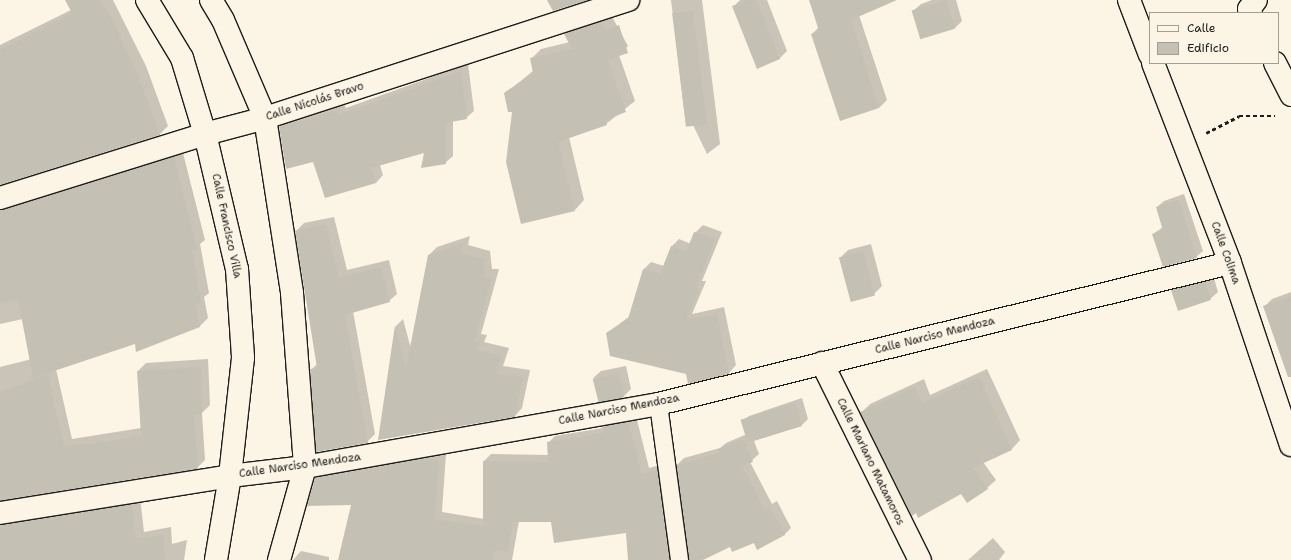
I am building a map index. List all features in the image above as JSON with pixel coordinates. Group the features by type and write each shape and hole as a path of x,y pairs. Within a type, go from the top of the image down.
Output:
{"street":[{"name":"Calle Francisco Villa","path":"147,0 182,58 205,134 237,269 243,358 230,476 216,560"},
{"path":"211,0 223,20 265,118 292,293 305,467 279,560"},
{"name":"Calle Nicolás Bravo","path":"0,198 205,134 265,118 628,0"},
{"path":"1129,0 1149,52"},
{"path":"1251,12 1250,9 1256,0"},
{"name":"Calle Colima","path":"1153,64 1230,263 1291,445"},
{"path":"1276,64 1291,95"},
{"name":"Calle Narciso Mendoza","path":"0,513 230,476 305,467 658,404 1230,263"},
{"name":"Calle Mariano Matamoros","path":"822,363 920,560"}],"lane":[{"path":"658,404 679,560"}],"path":[{"path":"1187,153 1208,131 1239,116 1279,116"}],"building":[{"path":"65,0 100,0 113,21 138,75 160,135 0,185 0,50 72,13"},
{"path":"547,0 588,0 553,11"},
{"path":"748,0 756,0 780,59 757,69 732,6"},
{"path":"809,0 897,0 851,20 879,108 840,121 811,34 819,31"},
{"path":"946,0 955,29 920,39 912,11"},
{"path":"693,11 707,124 686,127 672,14"},
{"path":"600,22 605,30 619,25 628,53 608,60 626,112 605,120 607,125 558,142 575,211 521,224 506,162 512,112 508,112 504,93 533,73 530,58 572,49 564,34"},
{"path":"461,71 467,119 446,123 446,164 421,168 424,153 371,168 376,183 325,198 313,162 286,169 279,127 336,111 338,115"},
{"path":"174,157 197,249 192,250 201,302 196,303 200,327 136,352 135,344 33,378 18,299 0,303 0,210"},
{"path":"1178,200 1197,258 1163,267 1152,234 1163,231 1156,207"},
{"path":"326,224 339,278 381,267 390,302 345,315 368,443 316,452 310,369 317,368 295,231"},
{"path":"694,232 715,239 696,288 700,288 686,320 717,314 729,374 688,384 686,374 610,356 606,333 628,319 643,269 660,274 671,246 686,252"},
{"path":"463,243 461,253 483,259 485,277 492,277 474,342 480,343 477,350 502,356 496,374 523,377 515,417 378,440 395,325 406,368 428,255"},
{"path":"863,251 875,295 851,302 839,257"},
{"path":"1205,282 1211,300 1178,311 1171,290"},
{"path":"1291,296 1291,377 1288,377 1263,306"},
{"path":"201,367 202,414 194,415 198,469 0,500 0,392 48,374 64,446 106,442 141,435 137,371"},
{"path":"618,373 624,397 599,404 593,379"},
{"path":"979,377 1012,450 973,468 988,489 967,503 961,494 918,518 916,513 912,516 860,412 915,387 922,403"},
{"path":"795,403 802,426 748,443 740,420"},
{"path":"629,422 642,475 657,470 669,560 628,560 626,533 554,543 551,522 513,522 508,552 494,550 493,560 338,560 351,505 307,506 315,478 372,468 373,471 373,468 419,459 439,460 435,519 483,526 483,461 548,462 547,442 604,433 602,427"},
{"path":"744,439 753,462 742,466 765,510 770,507 785,535 757,550 754,543 732,552 730,547 703,560 689,560 676,465 719,453 718,449"},
{"path":"132,504 136,539 163,535 165,560 0,560 0,525"}]}
